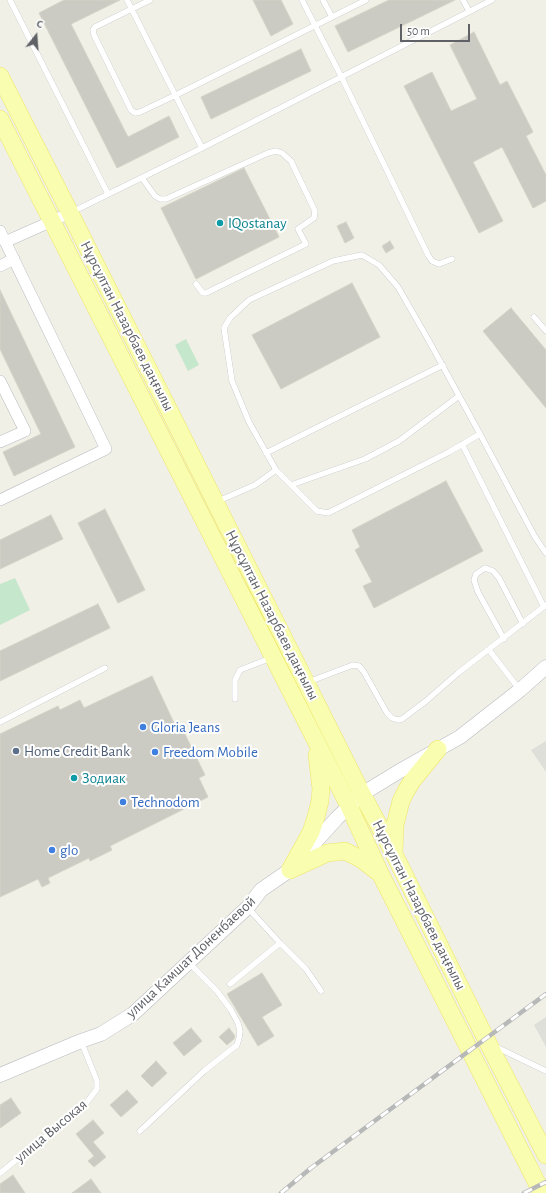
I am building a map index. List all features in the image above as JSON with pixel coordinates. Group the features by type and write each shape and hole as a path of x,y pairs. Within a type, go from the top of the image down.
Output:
{"main road":[{"name":"Нұрсұлтан Назарбаев даңғылы","path":"0,76 546,1155"},
{"name":"Нұрсұлтан Назарбаев даңғылы","path":"0,119 349,806 380,873 542,1193"},
{"path":"290,870 311,832 320,801 320,775 314,739"},
{"path":"394,854 395,825 401,801 412,781 438,749"},
{"path":"290,870 327,853 344,851 361,859 380,873"}],"street":[{"path":"5,242 70,213"},
{"path":"0,231 106,449 2,496"},
{"path":"0,266 14,259"},
{"path":"0,381 25,431 0,442"},
{"name":"улица Камшат Доненбаевой","path":"0,1075 80,1041 101,1034 133,1014 248,907 261,890 290,870 362,794 460,737 520,690 546,667"}],"lane":[{"path":"10,0 108,194"},
{"path":"127,0 202,148"},
{"path":"150,0 95,27 93,30 94,35 131,110 135,113 176,95 366,0"},
{"path":"302,0 341,76 428,255 432,261 439,264 452,259"},
{"path":"323,0 332,17"},
{"path":"463,0 469,11"},
{"path":"70,213 202,148 492,0"},
{"path":"142,178 155,196 160,199 166,199 268,153 276,151 282,153 291,161 315,211 314,218 298,229 306,244 206,293 203,293 196,284"},
{"path":"480,434 328,513 317,511 276,470 249,422 232,381 224,328 230,318 249,300 333,261 362,255 379,265 398,287 443,365 546,553"},
{"path":"534,317 546,331"},
{"path":"266,453 443,365"},
{"path":"291,485 365,459 399,441 459,396"},
{"path":"306,683 353,665 359,666 364,672 387,713 392,718 398,720 426,701 458,673 545,606 462,444"},
{"path":"216,502 255,485 276,470"},
{"path":"504,639 478,592 474,580 476,574 485,568 493,571 499,578 523,624"},
{"path":"489,650 520,690"},
{"path":"234,699 236,680 240,670 273,657"},
{"path":"0,722 105,668"},
{"path":"248,907 280,943 306,969 321,991"},
{"path":"230,984 280,943"},
{"path":"140,1131 204,1071 237,1044 239,1038 239,1027 231,1010 217,991 189,963"},
{"name":"улица Высокая","path":"0,1173 84,1106 97,1089 97,1081 80,1041"},
{"path":"488,1043 546,1071"}],"shaded area":[{"path":"546,741 546,772 531,750"},
{"path":"546,1017 546,1047 534,1025"}],"green space":[{"path":"186,339 199,365 188,371 175,345"},
{"path":"15,578 30,610 0,625 0,584"}],"building":[{"path":"64,0 120,0 71,24 128,137 169,116 179,137 117,168 39,13"},
{"path":"253,0 281,0 293,24 271,36"},
{"path":"389,0 455,0 348,52 335,26"},
{"path":"474,32 500,85 507,81 533,132 526,136 546,175 546,201 533,208 502,147 473,162 503,221 479,233 404,86 432,72 451,111 477,99 450,45"},
{"path":"301,49 311,71 211,119 201,97"},
{"name":"IQostanay","path":"244,168 279,237 196,279 161,208"},
{"path":"346,222 354,238 345,243 337,226"},
{"path":"390,241 394,248 386,253 382,246"},
{"path":"352,283 380,337 281,389 252,335"},
{"path":"0,290 75,447 14,476 3,452 41,434 0,349"},
{"path":"511,308 546,350 546,408 483,331"},
{"path":"446,481 483,551 374,608 363,586 372,582 355,550 360,547 352,530"},
{"path":"105,509 145,590 118,603 78,523"},
{"path":"51,515 63,539 0,569 0,540"},
{"path":"98,604 110,628 0,681 0,651"},
{"path":"152,676 175,725 179,722 205,775 199,778 208,797 110,846 112,850 90,861 89,858 48,878 50,883 42,887 38,879 0,897 0,734 58,706 60,710 80,700 84,708"},
{"path":"262,973 282,1005 262,1017 274,1036 258,1046 227,994"},
{"path":"191,1028 202,1041 184,1056 173,1043"},
{"path":"229,1028 235,1036 234,1039 227,1045 219,1037"},
{"path":"156,1061 167,1073 152,1087 141,1076"},
{"path":"127,1090 138,1102 121,1117 110,1105"},
{"path":"11,1098 21,1113 0,1128 0,1105"},
{"path":"93,1120 104,1133 93,1142 106,1157 94,1167 88,1161 94,1156 76,1134"},
{"path":"13,1175 25,1193 0,1193 0,1184"},
{"path":"91,1179 101,1193 72,1193"}],"railway":[{"path":"281,1193 311,1168 546,994"},
{"path":"524,1193 546,1182"}],"place":[{"name":"IQostanay","path":"220,223"},
{"name":"Gloria Jeans","path":"143,727"},
{"name":"Home Credit Bank","path":"16,751"},
{"name":"Freedom Mobile","path":"155,752"},
{"name":"Зодиак","path":"74,778"},
{"name":"Technodom","path":"123,802"},
{"name":"glo","path":"52,850"}]}
